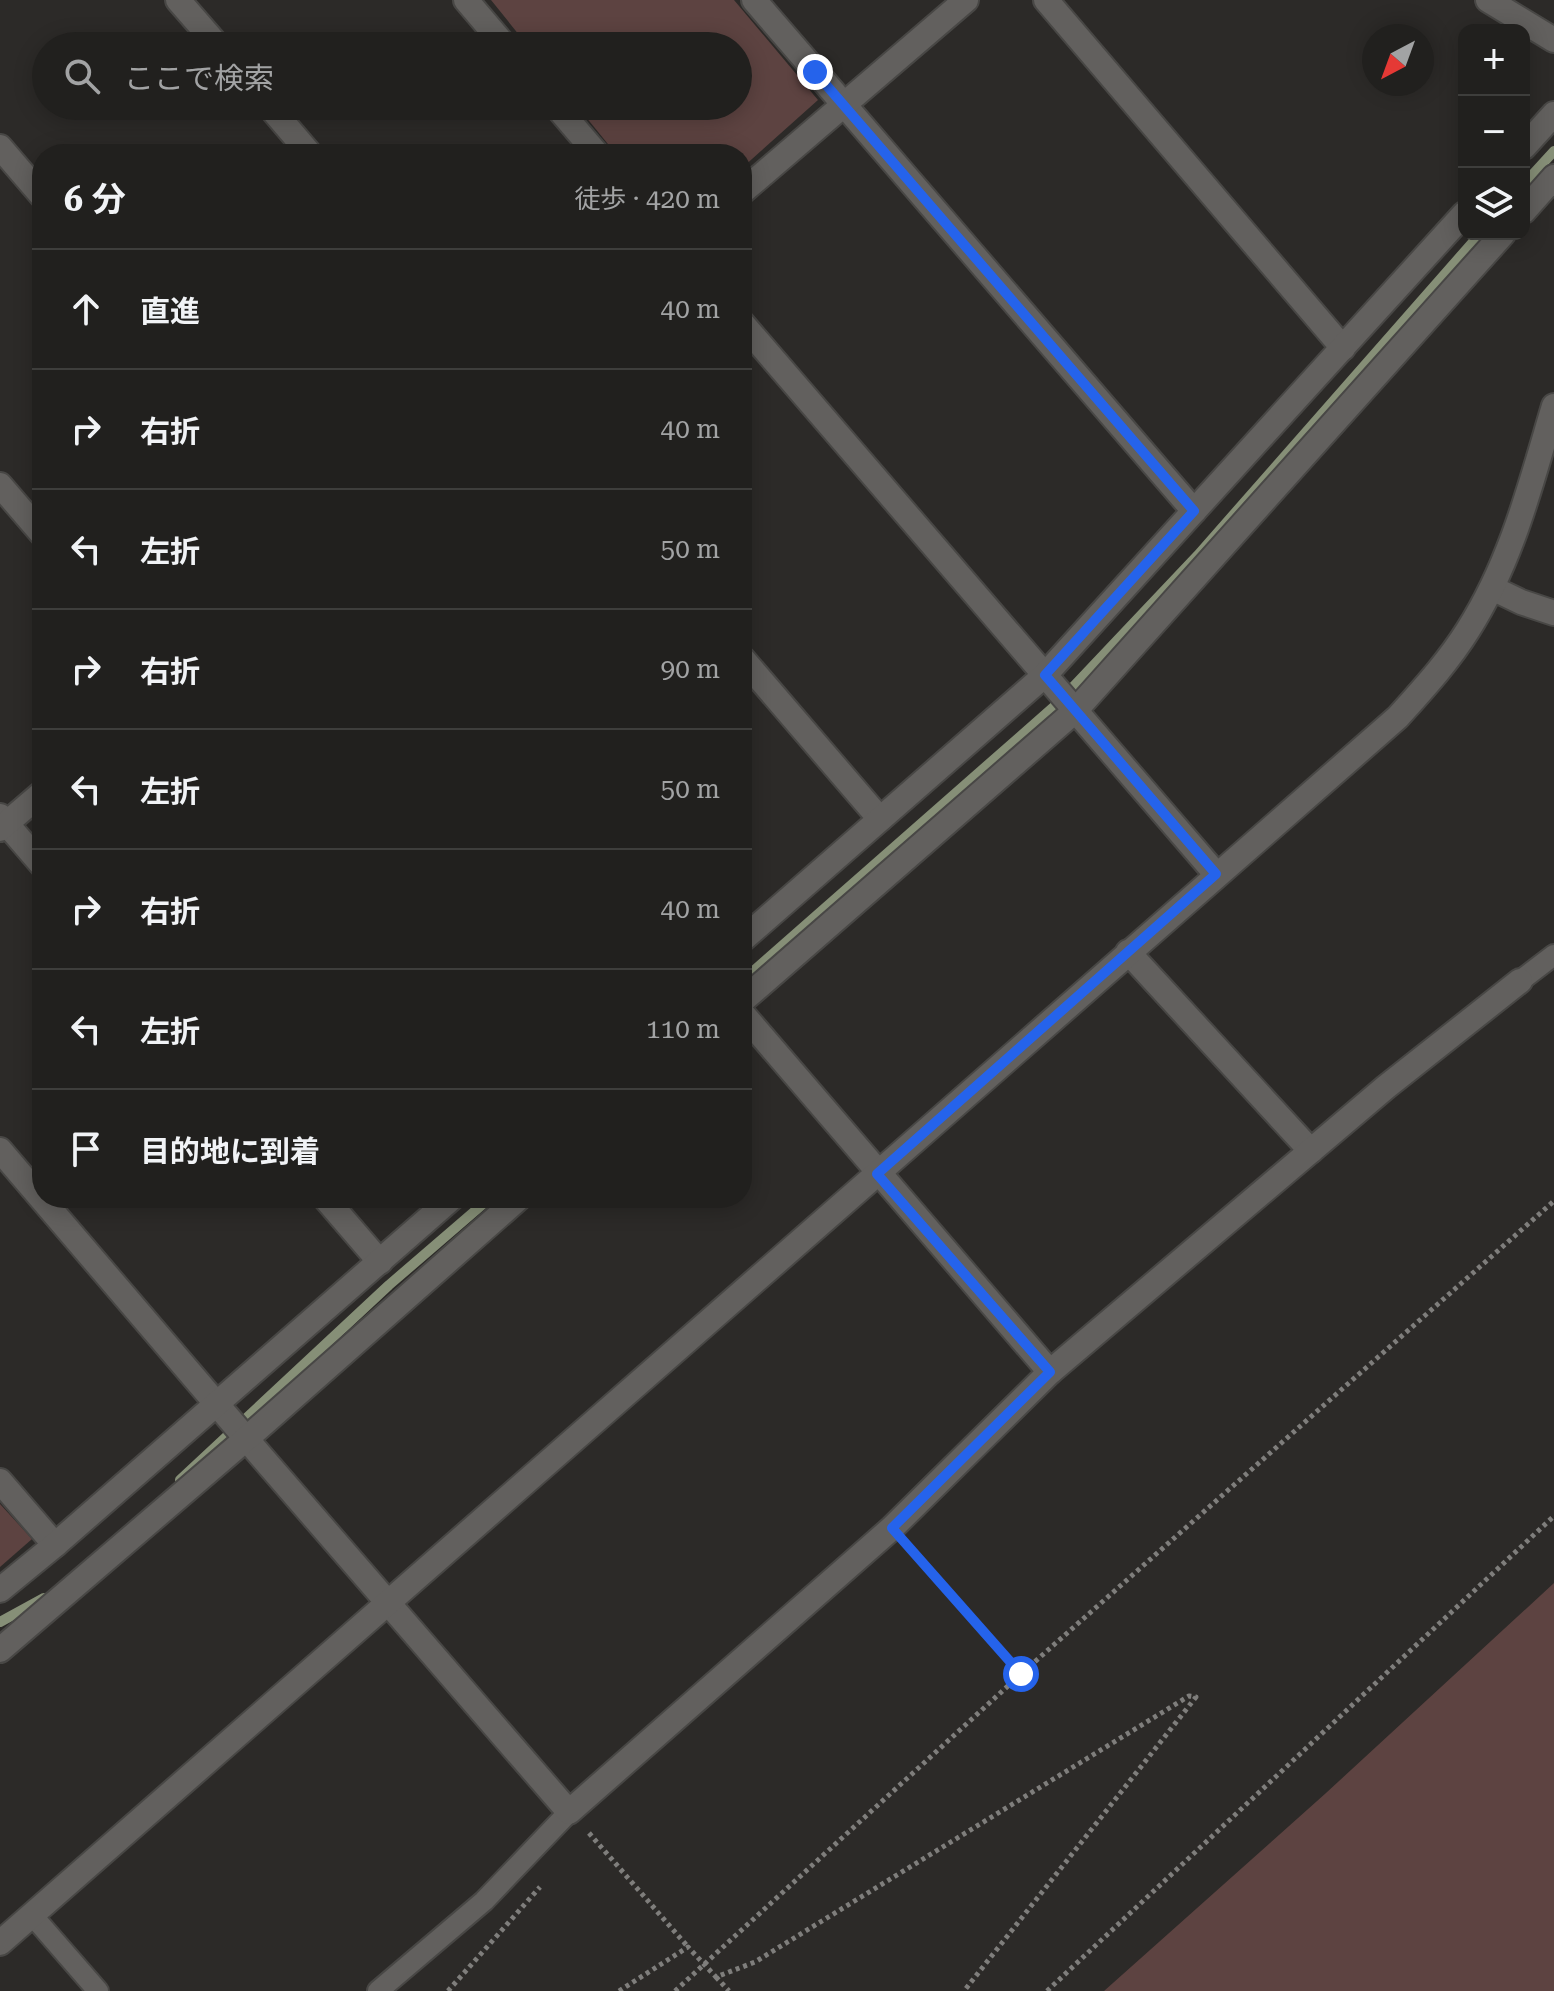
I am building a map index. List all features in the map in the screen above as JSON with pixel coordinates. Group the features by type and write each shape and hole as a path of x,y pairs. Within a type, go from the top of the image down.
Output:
{"street":[{"path":"178,0 206,32"},
{"path":"466,0 493,32"},
{"path":"754,0 1194,511"},
{"path":"752,183 966,0"},
{"path":"1046,0 1343,348"},
{"path":"1488,0 1554,40"},
{"path":"1530,140 1554,114"},
{"path":"281,120 301,144"},
{"path":"568,120 588,144"},
{"path":"0,147 32,184"},
{"path":"1530,204 1554,177"},
{"path":"752,931 1045,675 1458,221"},
{"path":"752,992 1075,711 1498,240"},
{"path":"752,335 1216,874"},
{"path":"0,1943 1398,717 1468,631 1492,588 1519,524 1554,406"},
{"path":"0,485 32,522"},
{"path":"1492,588 1554,613"},
{"path":"752,670 880,819"},
{"path":"32,800 2,823 32,854"},
{"path":"1128,952 1311,1151"},
{"path":"50,1208 569,1812 892,1528 1050,1372 1311,1151 1520,981"},
{"path":"752,1025 1050,1372"},
{"path":"0,1150 32,1187"},
{"path":"334,1208 380,1262"},
{"path":"0,1590 441,1208"},
{"path":"0,1650 508,1208"},
{"path":"0,1481 55,1545"}],"lane":[{"path":"1520,981 1554,955"},
{"path":"378,1991 484,1901 569,1812"},
{"path":"32,1915 98,1991"}],"path":[{"path":"675,1991 1021,1674 1554,1201"},
{"path":"1047,1991 1554,1516"},
{"path":"892,1528 1021,1674"},
{"path":"716,1977 755,1962 1189,1696 1196,1697 964,1991"},
{"path":"588,1833 729,1991"},
{"path":"448,1991 548,1878"},
{"path":"619,1991 688,1947"}],"shaded area":[{"path":"491,0 734,0 818,100 752,159 752,144 608,144 588,120 752,120 752,32 517,32"},
{"path":"0,1504 32,1539 0,1567"},
{"path":"1554,1583 1554,1991 1104,1991 1326,1793"}],"waterway":[{"path":"1530,177 1554,151"},
{"path":"752,972 1057,704 1198,555 1475,240"},
{"path":"180,1480 389,1285 478,1208"},
{"path":"0,1622 44,1598"}],"route":[{"path":"815,72 1194,511 1045,675 1216,874 877,1174 1050,1372 892,1528 1021,1674"}]}
